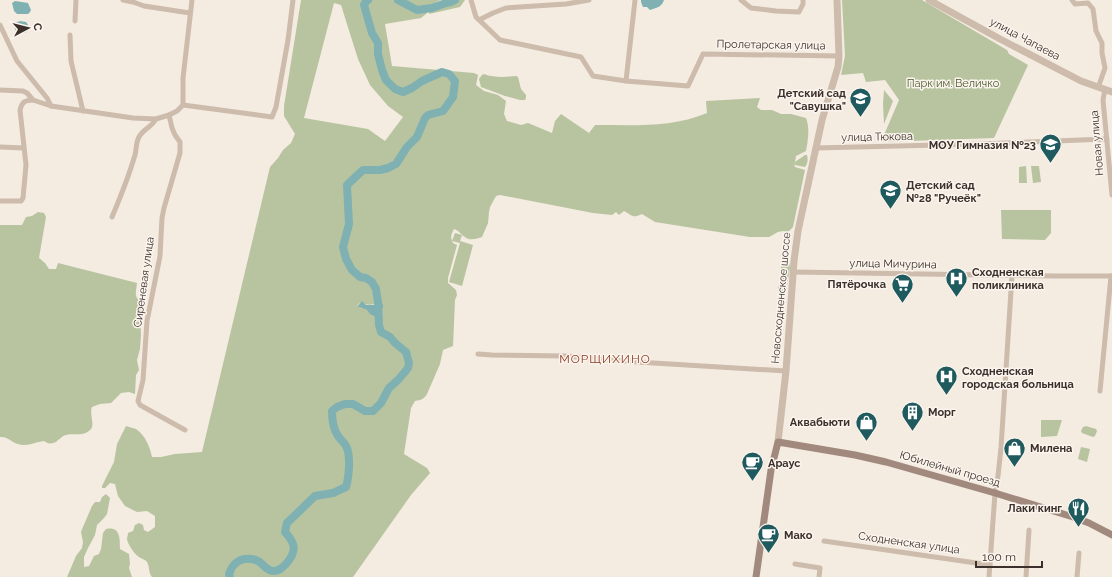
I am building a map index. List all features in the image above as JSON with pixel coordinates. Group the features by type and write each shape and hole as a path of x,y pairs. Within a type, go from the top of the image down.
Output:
{"main road":[{"name":"Юбилейный проезд","path":"778,442 855,455 886,462 1073,517 1089,523 1112,535"},
{"name":"Новосходненское шоссе","path":"756,577 771,470 778,442"}],"street":[{"path":"75,21 76,0"},
{"path":"123,0 144,6 190,13"},
{"path":"0,201 21,201 23,198 26,165 20,110 21,105 24,102 33,100 51,106 82,111 132,118 156,119 169,116 183,105 183,78 192,0"},
{"path":"183,105 272,117 276,107 288,40 293,0"},
{"path":"471,0 476,17 479,20 506,8 589,0"},
{"path":"626,81 635,0"},
{"path":"742,0 751,8 799,12 803,0"},
{"name":"Новосходненское шоссе","path":"778,442 786,371 793,272 798,231 815,148 838,67 837,0"},
{"name":"улица Чапаева","path":"929,0 1081,81 1108,91"},
{"path":"1072,0 1075,4 1088,3 1093,9 1096,31 1102,43 1105,68 1097,87"},
{"name":"Пролетарская улица","path":"479,20 500,40 581,57 593,76 626,81 688,86 703,54 839,56"},
{"path":"0,25 17,61 47,98 51,106"},
{"path":"70,35 71,61 82,111"},
{"path":"0,90 23,91 33,100"},
{"name":"Новая улица","path":"1108,91 1103,100 1112,195"},
{"name":"Сиреневая улица","path":"169,116 172,128 180,142 181,147 162,218 160,256 147,321 143,380 138,401 140,405 185,430"},
{"path":"112,217 128,180 139,136 154,123 156,119"},
{"name":"улица Тюкова","path":"815,148 1107,139"},
{"path":"0,147 24,148"},
{"name":"улица Мичурина","path":"793,272 1111,276"},
{"path":"989,577 995,493 1002,440 1012,275"},
{"path":"1100,391 1111,276"},
{"path":"478,354 565,356 786,371"},
{"path":"1026,577 1029,530"},
{"name":"Сходненская улица","path":"824,542 990,565"},
{"path":"1077,577 1079,553"},
{"path":"795,564 820,568 819,577"}],"green space":[{"path":"301,0 442,0 432,5 430,8 447,1 465,0 460,7 429,14 430,9 421,18 385,24 392,66 474,73 478,75 476,85 484,91 498,95 506,101 504,114 507,121 521,125 528,123 552,133 555,121 561,114 589,133 595,125 652,125 694,118 707,113 706,101 760,98 757,107 761,110 772,110 781,114 791,114 806,118 808,138 806,151 796,156 795,162 805,155 807,155 808,161 805,167 795,165 794,163 795,167 805,170 793,227 788,232 778,232 769,237 750,237 655,222 642,214 634,216 624,211 619,215 616,212 612,215 593,213 500,195 496,196 490,207 488,223 482,237 469,239 454,229 452,234 451,239 453,243 457,245 448,278 448,283 456,290 457,295 455,300 453,346 443,350 440,364 427,394 422,399 415,401 411,408 404,454 427,468 430,473 411,495 353,577 152,577 147,562 135,554 127,539 128,533 133,531 135,525 139,523 143,525 144,530 148,532 155,527 155,516 147,511 137,512 125,506 118,496 115,484 110,483 105,488 102,488 102,486 114,462 117,444 126,426 136,429 142,434 152,457 202,452 270,167 283,150 291,143 295,134 284,116 284,106","holes":["334,3 341,5 358,59 370,85 388,106 403,117 385,141 368,129 304,118","378,302 383,304 380,311 381,323 379,325 371,312 365,308 357,306 360,303 369,305"]},
{"name":"Парк им. Величко","path":"842,0 922,0 1007,50 1009,54 1028,65 994,138 881,142 899,100 885,80 866,82 863,73 841,75 845,56"},
{"path":"484,74 496,77 518,77 521,89 526,95 525,100 505,96 481,87 479,79"},
{"path":"884,90 893,101 884,124 883,104"},
{"path":"1026,166 1027,183 1019,183 1019,167"},
{"path":"1031,166 1039,166 1041,182 1033,183"},
{"path":"1001,210 1051,210 1051,233 1045,240 1002,239"},
{"path":"38,212 44,213 46,217 39,258 49,269 56,269 58,263 137,283 136,297 143,303 143,309 140,315 140,349 137,360 139,370 136,375 135,394 129,392 121,393 111,403 100,404 92,407 92,427 85,433 66,435 52,443 44,441 21,445 5,437 0,437 0,225 22,225 26,217 32,216"},
{"path":"455,233 462,235 460,241 473,245 462,286 449,282 460,243 452,241"},
{"path":"783,256 788,256 790,268 786,295 781,296 778,292 778,287 781,280"},
{"path":"1041,420 1062,420 1057,436 1041,437"},
{"path":"1086,426 1096,429 1097,431 1095,436 1093,437 1082,433 1081,431 1083,427"},
{"path":"1081,447 1090,449 1087,462 1078,459"},
{"path":"106,494 110,498 107,514 97,525 95,535 84,557 84,567 89,566 94,556 99,554 103,533 106,529 114,529 118,534 120,549 129,554 129,568 132,577 67,577 76,556 82,548 83,542 81,532 92,506 95,502 100,502 102,497"}],"water":[{"path":"641,0 664,0 660,6 650,10 647,7 643,7"},
{"path":"15,1 28,3 31,10 30,12 28,14 17,14 14,11 12,3"},
{"path":"20,21 26,22 28,25 27,32 20,34 16,31 15,23"},
{"path":"362,301 366,305 374,305 378,302 383,304 383,308 380,311 380,326 376,317 370,314 367,310 357,307"}],"waterway":[{"path":"230,577 229,574 235,563 245,559 258,561 271,571 279,570 286,564 290,559 294,548 291,540 285,532 287,523 315,496 333,493 346,487 349,472 349,455 346,446 335,430 332,411 345,404 353,404 365,411 373,411 381,403 389,388 408,368 409,363 406,352 390,337 381,332 376,289 372,282 366,278 360,277 352,270 346,259 343,247 349,224 347,185 363,170 380,170 396,164 407,147 417,137 425,118 428,115 443,111 453,97 455,81 449,74 442,72 403,92 395,89 386,80 382,70 378,54 378,43 372,33 364,5 368,0"},
{"path":"398,0 417,10 432,8 455,0"}],"place":[{"name":"Детский сад \"Савушка\"","path":"861,118"},
{"name":"МОУ Гимназия №23","path":"1051,164"},
{"name":"Детский сад №28 \"Ручеёк\"","path":"891,210"},
{"name":"Сходненская поликлиника","path":"957,298"},
{"name":"Пятёрочка","path":"902,304"},
{"name":"Сходненская городская больница","path":"946,396"},
{"name":"Морг","path":"913,432"},
{"name":"Аквабьюти","path":"866,442"},
{"name":"Милена","path":"1015,468"},
{"name":"Араус","path":"752,482"},
{"name":"Лаки кинг","path":"1078,528"},
{"name":"Мако","path":"769,554"}],"district":[{"name":"МОРЩИХИНО","path":"605,359"}]}
